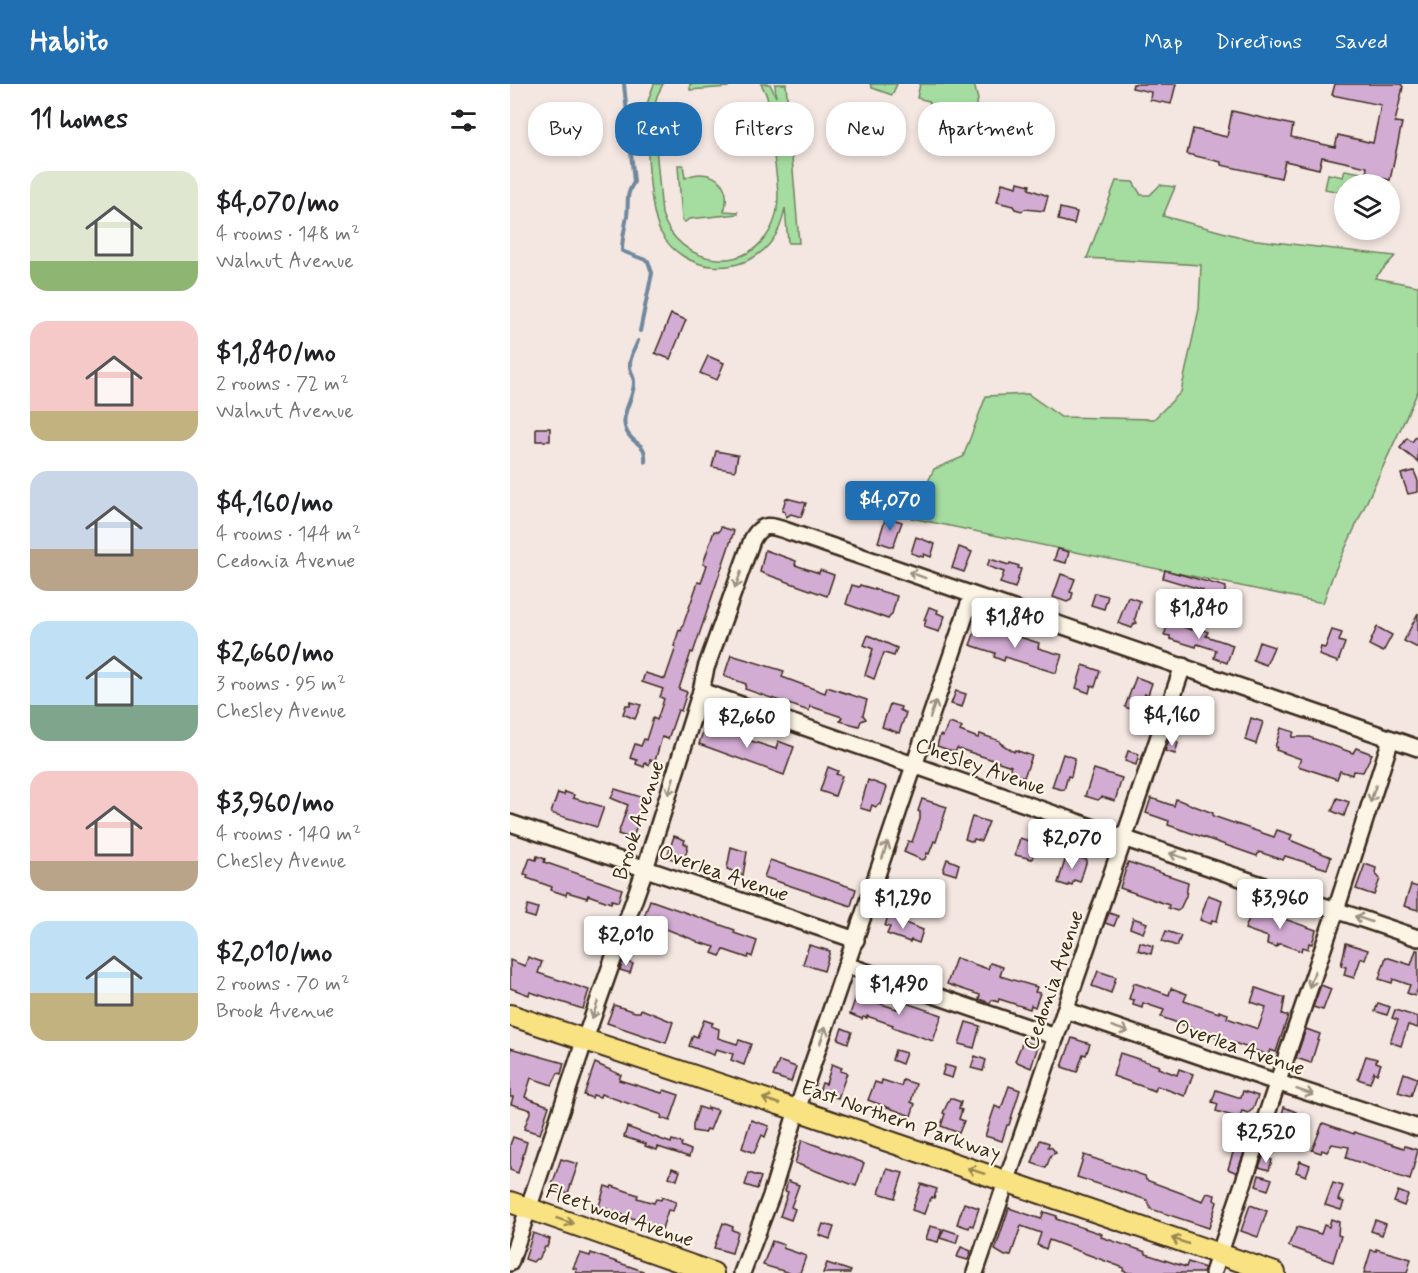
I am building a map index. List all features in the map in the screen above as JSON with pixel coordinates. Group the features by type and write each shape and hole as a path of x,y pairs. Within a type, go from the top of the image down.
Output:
{"main road":[{"name":"East Northern Parkway","path":"510,1015 1275,1273"},
{"name":"Fleetwood Avenue","path":"510,1202 713,1273"}],"street":[{"name":"Brook Avenue","path":"510,1263 645,869 701,691 706,668 752,540 761,528 767,525 972,595"},
{"path":"742,1273 771,1196 797,1110 972,595 1418,748"},
{"name":"Cedonia Avenue","path":"975,1273 1183,666"},
{"name":"Chesley Avenue","path":"701,691 1418,938"},
{"path":"1213,1273 1336,910 1391,739"},
{"name":"Overlea Avenue","path":"510,823 856,940"},
{"path":"846,965 1056,1037"},
{"name":"Overlea Avenue","path":"1065,1010 1418,1128"}],"green space":[{"path":"654,84 663,84 656,102 648,102"},
{"path":"690,84 728,84 728,87 690,90"},
{"path":"761,84 770,84 776,97 775,84 786,84 787,102 769,102"},
{"path":"870,84 897,84 892,95 872,88"},
{"path":"920,84 974,84 978,100 977,102 929,102 917,98"},
{"path":"648,156 657,156 662,214 670,232 683,245 698,254 715,259 732,258 748,253 762,241 773,224 778,206 774,156 792,156 799,243 788,243 785,208 780,226 771,242 759,254 745,262 730,266 714,266 684,257 671,247 657,223 653,209"},
{"path":"678,165 683,165 685,178 703,174 718,180 726,192 724,211 738,212 738,214 689,219 685,222 682,220"},
{"path":"1345,170 1362,173 1362,174 1344,174"},
{"path":"1328,174 1334,175 1334,191 1325,189"},
{"path":"1116,181 1133,182 1141,195 1150,195 1160,185 1175,187 1163,216 1248,239 1395,256 1375,278 1418,286 1418,391 1333,575 1323,603 911,518 934,469 963,457 986,396 1028,394 1061,417 1154,419 1181,392 1199,309 1201,265 1087,258"}],"building":[{"path":"1133,84 1176,84 1171,104 1150,100 1151,92 1132,88"},
{"path":"1335,84 1401,84 1403,87 1395,122 1402,123 1391,174 1366,174 1367,167 1322,157 1319,169 1285,161 1281,178 1221,165 1221,162 1187,154 1193,129 1227,137 1232,111 1293,125 1291,137 1335,147 1338,135 1373,143 1381,105 1332,95"},
{"path":"1018,182 1030,185 1029,189 1048,196 1044,211 1025,209 1022,211 997,202 1002,183 1017,187"},
{"path":"1060,208 1077,212 1074,224 1058,220"},
{"path":"671,314 686,320 670,359 655,353"},
{"path":"708,356 724,363 717,380 700,373"},
{"path":"536,428 550,428 550,441 536,441"},
{"path":"1418,434 1418,462 1400,448 1407,438 1412,442"},
{"path":"716,451 738,455 735,471 712,467"},
{"path":"1414,471 1418,481 1418,492 1408,494 1401,474"},
{"path":"786,498 806,503 801,517 791,514 786,517 785,512 782,511"},
{"path":"889,518 902,522 893,547 878,542 885,520 889,521"},
{"path":"721,527 734,531 679,689 687,692 681,711 678,710 668,739 662,737 655,761 650,760 649,765 645,763 644,767 636,764 637,760 630,758 635,744 641,746 644,739 646,740 653,718 657,720 664,699 660,697 663,689 642,682 645,673 665,679 679,630 681,631 698,582 701,583 707,565 703,564 714,531 719,532"},
{"path":"916,537 935,544 931,557 911,553"},
{"path":"959,547 972,552 964,572 952,568"},
{"path":"1058,549 1069,552 1066,563 1054,560"},
{"path":"765,550 796,561 795,565 834,575 827,596 760,572"},
{"path":"990,559 1019,566 1018,568 1021,569 1015,588 1000,583 1004,572 987,566"},
{"path":"1165,570 1226,587 1222,601 1202,593 1203,590 1163,578"},
{"path":"1061,574 1075,579 1070,592 1073,593 1071,600 1067,602 1053,597"},
{"path":"852,585 859,587 860,585 897,596 892,614 888,619 846,604"},
{"path":"1095,593 1108,596 1104,609 1091,605"},
{"path":"1128,597 1140,601 1135,619 1137,623 1132,628 1118,623"},
{"path":"929,607 945,616 939,632 924,627"},
{"path":"1418,613 1418,648 1404,641"},
{"path":"1169,622 1192,630 1193,627 1203,630 1208,632 1206,636 1233,645 1227,663 1214,658 1216,650 1197,644 1196,647 1164,635"},
{"path":"978,624 1039,643 1038,648 1062,655 1056,673 1005,657 1004,661 994,657 995,653 970,645"},
{"path":"1377,627 1392,635 1383,652 1369,645"},
{"path":"1332,630 1342,633 1339,641 1345,643 1338,662 1319,655 1321,647 1325,648"},
{"path":"868,635 897,648 894,656 884,653 874,679 865,675 873,649 864,645"},
{"path":"1259,642 1274,647 1266,665 1253,660"},
{"path":"731,655 784,671 782,677 825,693 827,687 867,700 863,715 866,719 861,721 859,726 840,721 842,717 810,706 809,711 745,689 746,684 724,676"},
{"path":"1083,665 1100,671 1095,687 1091,685 1089,693 1076,688"},
{"path":"1136,677 1152,683 1148,695 1145,694 1136,711 1125,707"},
{"path":"956,691 966,694 962,707 951,704"},
{"path":"631,702 641,705 635,719 623,714 626,705 630,706"},
{"path":"890,704 901,707 900,710 906,713 899,733 882,727"},
{"path":"1189,707 1198,710 1191,730 1182,727"},
{"path":"1251,718 1263,722 1256,744 1245,740"},
{"path":"949,723 962,727 960,731 978,738 980,734 1000,741 1014,752 1015,750 1032,756 1024,777 1008,772 1011,766 957,748 955,752 937,746 940,735 943,736"},
{"path":"705,725 712,727 713,725 743,735 742,738 776,749 778,741 794,747 784,775 699,744"},
{"path":"1281,728 1294,732 1292,737 1309,737 1353,753 1356,748 1372,754 1363,772 1353,771 1352,775 1340,771 1337,779 1298,766 1301,759 1276,750"},
{"path":"1169,740 1178,743 1175,754 1165,751"},
{"path":"1128,751 1139,754 1136,765 1125,761"},
{"path":"1063,754 1075,758 1071,777 1068,776 1064,790 1052,787"},
{"path":"828,767 838,771 836,774 842,776 835,796 820,791"},
{"path":"1094,769 1122,778 1115,801 1102,797 1098,800 1085,796"},
{"path":"868,780 887,787 881,805 876,807 872,805 870,811 860,808"},
{"path":"615,789 644,798 633,839 618,834 628,805 611,798"},
{"path":"565,792 574,795 573,798 604,807 597,827 551,813 558,793 564,795"},
{"path":"1151,798 1174,806 1176,799 1213,813 1213,816 1274,837 1277,830 1292,835 1290,840 1331,857 1327,869 1285,856 1283,860 1259,852 1257,856 1168,825 1169,821 1146,813"},
{"path":"1337,798 1349,802 1344,816 1332,811"},
{"path":"922,799 947,807 936,842 934,841 929,854 927,853 925,859 922,860 904,852 908,841 912,842 920,819 918,811"},
{"path":"972,817 989,822 981,841 974,839 973,842 965,839"},
{"path":"674,836 685,840 684,843 688,845 684,863 667,857"},
{"path":"1020,838 1038,844 1032,859 1015,855"},
{"path":"731,847 747,852 743,875 727,869"},
{"path":"1067,854 1087,860 1080,882 1074,880 1072,885 1068,886 1058,883"},
{"path":"537,856 545,859 544,862 622,889 618,902 612,900 611,903 588,895 587,898 567,892 566,895 527,878 528,875 524,874 530,858 536,860"},
{"path":"947,859 959,864 956,875 943,871"},
{"path":"770,860 856,889 851,906 764,877"},
{"path":"1128,862 1188,882 1186,896 1180,909 1177,911 1168,908 1169,905 1120,888"},
{"path":"1365,864 1376,868 1375,873 1380,879 1374,895 1356,889"},
{"path":"1411,885 1418,887 1418,910 1404,906"},
{"path":"1208,895 1222,900 1217,921 1212,920 1211,924 1200,920"},
{"path":"650,900 735,930 734,933 757,941 752,957 749,955 748,958 724,950 720,956 712,953 715,947 643,920"},
{"path":"528,905 538,908 535,918 525,915"},
{"path":"1253,908 1316,930 1312,944 1309,943 1308,949 1302,947 1301,951 1281,944 1277,947 1267,944 1268,937 1245,929"},
{"path":"1109,913 1118,916 1114,926 1105,923"},
{"path":"888,916 923,930 919,943 887,934 890,927 885,926"},
{"path":"1133,918 1147,923 1143,933 1130,928"},
{"path":"594,926 608,930 604,942 590,938"},
{"path":"1166,931 1181,936 1177,946 1162,941"},
{"path":"1140,942 1153,946 1151,954 1138,950"},
{"path":"1346,943 1368,950 1365,960 1361,958 1354,978 1344,975 1346,967 1341,966"},
{"path":"809,945 830,951 824,971 803,964"},
{"path":"1416,950 1418,950 1418,988 1415,996 1407,993 1410,985 1393,979 1392,983 1379,979 1386,957 1411,965"},
{"path":"528,957 542,962 538,973 589,990 583,1009 510,988 510,960 525,966"},
{"path":"956,958 988,969 990,963 1003,967 1000,976 1037,987 1035,992 1040,993 1035,1007 1031,1005 1030,1009 999,999 998,1002 992,1000 990,1003 979,999 980,995 947,984"},
{"path":"623,961 633,964 630,973 620,970"},
{"path":"1098,971 1116,977 1111,993 1092,986"},
{"path":"1134,983 1169,995 1171,988 1187,994 1184,1001 1228,1014 1227,1018 1258,1029 1266,1007 1251,1002 1256,988 1285,998 1282,1014 1288,1016 1276,1052 1270,1050 1268,1055 1161,1017 1164,1010 1143,1003 1142,1008 1133,1005 1134,1000 1129,999"},
{"path":"1321,985 1331,989 1323,1010 1313,1007"},
{"path":"858,991 870,996 869,1000 897,1009 900,1001 942,1015 933,1041 867,1016 862,1019 850,1014"},
{"path":"1378,1003 1390,1007 1387,1015 1375,1011"},
{"path":"614,1005 635,1012 640,1012 641,1009 673,1022 666,1043 607,1023"},
{"path":"1395,1010 1418,1017 1418,1028 1408,1025 1401,1046 1390,1042 1398,1020 1392,1018"},
{"path":"704,1020 713,1023 711,1026 719,1029 718,1038 737,1044 739,1040 751,1044 744,1065 731,1060 733,1054 716,1049 714,1055 689,1046 693,1035 697,1037"},
{"path":"966,1022 980,1026 974,1048 959,1044"},
{"path":"842,1028 852,1032 848,1043 838,1039"},
{"path":"1306,1029 1320,1034 1311,1063 1296,1058"},
{"path":"1072,1038 1090,1044 1086,1055 1083,1054 1077,1072 1062,1067"},
{"path":"1023,1041 1038,1046 1031,1068 1015,1061"},
{"path":"510,1048 564,1063 561,1074 558,1073 552,1085 531,1078 525,1097 549,1106 540,1134 524,1129 531,1110 511,1104 513,1097 510,1097"},
{"path":"895,1050 906,1053 902,1064 892,1060"},
{"path":"1120,1053 1159,1066 1158,1068 1177,1075 1179,1069 1193,1074 1185,1096 1157,1086 1155,1091 1113,1076"},
{"path":"975,1056 986,1060 983,1071 971,1068"},
{"path":"1366,1056 1377,1059 1376,1062 1381,1064 1377,1074 1374,1072 1370,1083 1358,1079"},
{"path":"779,1061 796,1067 791,1082 773,1076"},
{"path":"595,1063 621,1075 619,1080 662,1093 664,1090 679,1095 670,1121 661,1118 662,1115 601,1094 600,1097 593,1095 592,1098 584,1095"},
{"path":"832,1064 842,1068 840,1071 847,1073 838,1098 819,1092 822,1083 826,1084"},
{"path":"945,1065 955,1068 952,1078 942,1075"},
{"path":"1404,1073 1417,1078 1411,1096 1398,1092"},
{"path":"882,1080 901,1086 903,1080 916,1084 911,1102 915,1104 911,1116 868,1100 875,1082 881,1084"},
{"path":"1009,1086 1020,1090 1002,1141 985,1136 995,1106 1001,1109"},
{"path":"1216,1090 1238,1097 1241,1097 1243,1091 1258,1096 1253,1109 1248,1113 1242,1111 1239,1118 1216,1111 1218,1104 1212,1102"},
{"path":"950,1098 961,1102 959,1109 962,1110 959,1119 964,1121 959,1133 941,1126 945,1114 943,1113"},
{"path":"699,1107 718,1110 710,1130 707,1129 705,1133 693,1131"},
{"path":"1284,1107 1296,1112 1293,1120 1297,1124 1292,1133 1278,1128"},
{"path":"751,1120 769,1126 765,1137 762,1135 754,1153 742,1148"},
{"path":"1323,1123 1354,1134 1354,1132 1404,1148 1405,1146 1418,1150 1410,1180 1346,1158 1349,1147 1332,1144 1327,1152 1312,1150"},
{"path":"627,1127 671,1143 672,1140 682,1143 681,1146 691,1150 689,1157 658,1147 657,1150 624,1137"},
{"path":"513,1137 527,1142 518,1173 510,1170 510,1145"},
{"path":"802,1140 864,1163 856,1186 795,1163"},
{"path":"1040,1140 1049,1143 1048,1147 1056,1153 1051,1155 1046,1168 1032,1163"},
{"path":"1235,1146 1245,1150 1237,1173 1228,1169"},
{"path":"1084,1155 1145,1176 1146,1180 1203,1201 1207,1193 1215,1195 1214,1200 1217,1202 1209,1228 1151,1209 1147,1200 1077,1177"},
{"path":"1263,1157 1272,1160 1269,1170 1259,1167"},
{"path":"561,1159 578,1164 568,1193 551,1188"},
{"path":"1300,1161 1310,1165 1306,1176 1296,1172"},
{"path":"672,1168 680,1171 677,1180 669,1177"},
{"path":"887,1169 903,1173 895,1198 879,1193"},
{"path":"749,1173 761,1177 757,1189 745,1185"},
{"path":"1259,1175 1272,1179 1268,1190 1256,1186"},
{"path":"788,1181 799,1185 791,1207 795,1209 791,1220 780,1216 788,1192 785,1191"},
{"path":"1333,1183 1343,1186 1338,1200 1344,1202 1341,1210 1325,1205"},
{"path":"921,1184 937,1189 924,1214 912,1210"},
{"path":"605,1186 611,1188 612,1186 638,1195 637,1198 654,1203 656,1199 661,1200 662,1197 676,1202 673,1211 668,1210 662,1229 599,1206"},
{"path":"1398,1191 1408,1195 1404,1206 1394,1202"},
{"path":"964,1203 979,1208 973,1226 970,1225 969,1228 957,1224"},
{"path":"1250,1205 1267,1211 1258,1237 1241,1231"},
{"path":"1009,1208 1041,1219 1044,1212 1057,1216 1056,1219 1102,1234 1101,1237 1146,1252 1146,1254 1186,1267 1188,1262 1205,1268 1203,1273 1129,1273 1123,1271 1124,1268 1049,1240 1046,1249 1037,1245 1041,1233 1021,1226 1011,1255 1005,1256 995,1250"},
{"path":"1331,1219 1339,1222 1338,1235 1341,1236 1333,1262 1288,1246 1297,1227 1321,1234 1324,1225 1329,1227"},
{"path":"1375,1220 1386,1224 1382,1235 1371,1231"},
{"path":"723,1223 738,1232 732,1253 714,1248"},
{"path":"823,1224 834,1227 830,1239 819,1235"},
{"path":"930,1226 942,1229 938,1242 926,1239"},
{"path":"944,1229 959,1234 956,1243 940,1238"},
{"path":"533,1233 550,1239 539,1259 533,1262 525,1259"},
{"path":"772,1241 784,1245 783,1248 806,1256 800,1273 790,1273 763,1265"},
{"path":"961,1247 971,1251 968,1260 957,1257"},
{"path":"1376,1249 1411,1259 1407,1273 1364,1273 1371,1250 1376,1251"},
{"path":"580,1253 590,1256 591,1253 643,1271 642,1273 576,1273 577,1269 573,1268"},
{"path":"827,1263 851,1271 850,1273 823,1273"}],"waterway":[{"path":"624,84 634,182 628,195 622,251 648,261 652,273 640,331"},
{"path":"638,341 630,361 634,388 624,419 627,432 644,451 645,462"}]}
